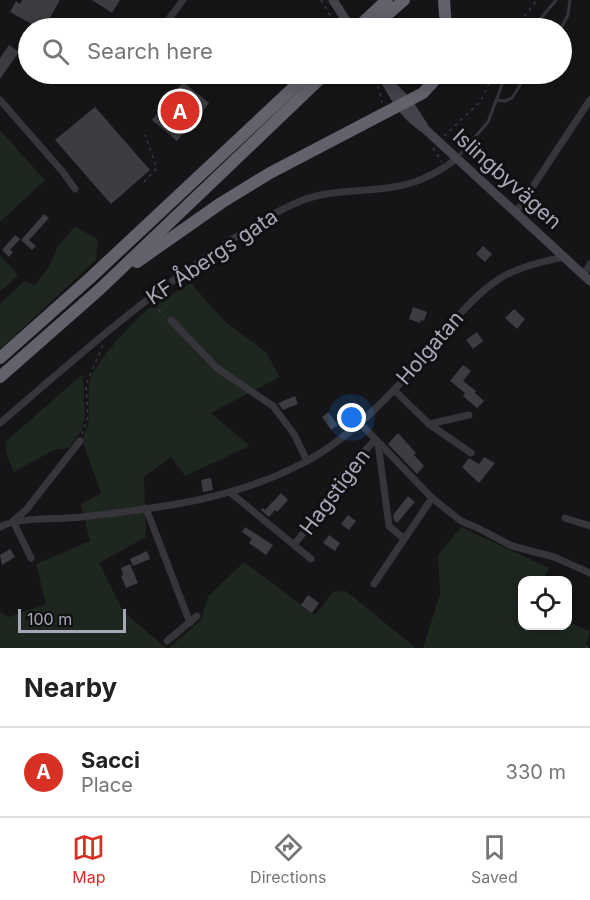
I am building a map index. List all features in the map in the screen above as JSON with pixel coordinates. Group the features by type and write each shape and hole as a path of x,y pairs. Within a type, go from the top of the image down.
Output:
{"highway":[{"path":"375,18 387,0"},
{"path":"380,18 404,0"},
{"path":"444,0 445,18"},
{"path":"0,358 89,279 297,84"},
{"path":"0,377 100,288 314,84"},
{"path":"100,288 221,203 270,173 404,104 423,93 431,84"}],"street":[{"path":"170,18 183,0"},
{"path":"333,0 345,18"},
{"name":"Islingbyvägen","path":"389,84 425,129 587,278"},
{"path":"0,100 75,189"},
{"path":"516,212 590,100"},
{"name":"KF Åbergs gata","path":"0,423 154,293 271,216 310,198 414,183 436,173 456,159"},
{"name":"Holgatan","path":"13,521 63,519 146,508 231,493 271,479 307,461 359,422 394,390 457,316 496,280 536,263 564,257"},
{"path":"587,278 590,264"},
{"path":"171,320 217,368 273,406 294,434 307,461"},
{"path":"394,390 429,424 471,453"},
{"path":"429,424 469,416"},
{"path":"359,422 432,498 461,521 512,546 554,557 590,573"},
{"name":"Holgatan","path":"0,527 13,521 26,510 80,441"},
{"path":"376,441 389,526 403,538"},
{"name":"Hagstigen","path":"295,543 329,503 336,484 344,473 376,441"},
{"name":"Hagstigen","path":"231,493 295,543 311,559"},
{"path":"374,584 432,498"},
{"path":"146,508 190,623"},
{"path":"565,518 590,526"},
{"path":"13,521 31,558"},
{"path":"168,641 198,616"}],"lane":[{"path":"541,18 556,0"},
{"path":"566,18 570,0"},
{"path":"456,159 488,122 503,84"},
{"path":"497,100 505,101 512,98 520,84"}],"path":[{"path":"321,0 332,18"},
{"path":"523,18 537,0"},
{"path":"438,141 481,101 489,84"},
{"path":"144,182 157,168 145,135"},
{"path":"150,302 171,320"},
{"path":"80,441 88,417 86,385 91,370 101,353 105,338"},
{"path":"586,648 590,642"}],"shaded area":[{"path":"0,130 45,180 0,222"},
{"path":"75,226 98,240 96,260 0,349 0,304 24,281 35,285 48,268 58,246"},
{"path":"0,255 18,275 0,292"},
{"path":"191,283 224,321 266,352 280,377 211,413 250,446 185,476 171,457 144,477 146,537 99,563 123,611 166,648 0,648 0,612 9,617 46,604 36,564 90,541 81,504 101,493 82,440 88,423 89,390 93,373 116,342 144,313"},
{"path":"83,374 85,416 82,430 69,448 54,450 14,472 7,455 5,442"},
{"path":"461,527 549,568 545,576 518,576 518,630 572,630 572,624 590,631 585,648 423,648 440,594 438,555"},
{"path":"244,562 315,615 333,592 346,591 416,648 169,648 201,620 208,596"}],"building":[{"path":"22,0 60,0 50,18 21,18 10,12 16,1 20,4"},
{"path":"92,0 120,0 112,13"},
{"path":"9,45 18,51 0,79 0,58"},
{"path":"181,84 185,84 209,103 177,141 152,120"},
{"path":"95,107 150,170 111,204 55,140"},
{"path":"44,214 49,218 29,240 36,246 32,250 21,240"},
{"path":"15,235 20,239 10,250 13,252 9,257 2,250"},
{"path":"483,246 492,254 485,262 476,254"},
{"path":"413,307 427,312 424,321 421,320 420,323 409,319"},
{"path":"514,309 525,319 517,329 505,318"},
{"path":"477,332 483,341 473,349 466,340"},
{"path":"463,365 471,371 463,381 484,401 477,408 463,396 465,393 450,381"},
{"path":"295,396 298,404 283,410 278,403"},
{"path":"328,412 338,425 331,430 322,417"},
{"path":"398,433 424,466 417,474 388,444"},
{"path":"484,457 495,463 479,483 462,467 469,458 479,464"},
{"path":"211,478 213,490 203,492 201,480"},
{"path":"281,493 288,500 269,517 261,510 263,508 265,510"},
{"path":"408,496 415,502 397,523 393,515"},
{"path":"348,515 356,521 349,530 341,524"},
{"path":"245,527 273,545 266,555 249,543 252,539 242,532"},
{"path":"329,535 340,543 335,551 323,543"},
{"path":"10,549 15,557 2,565 0,555"},
{"path":"147,551 150,559 133,566 130,559"},
{"path":"130,564 138,583 126,588 121,576 123,575 121,568"},
{"path":"308,595 319,603 312,613 301,605"}],"place":[{"name":"Sacci","path":"180,111"}]}
